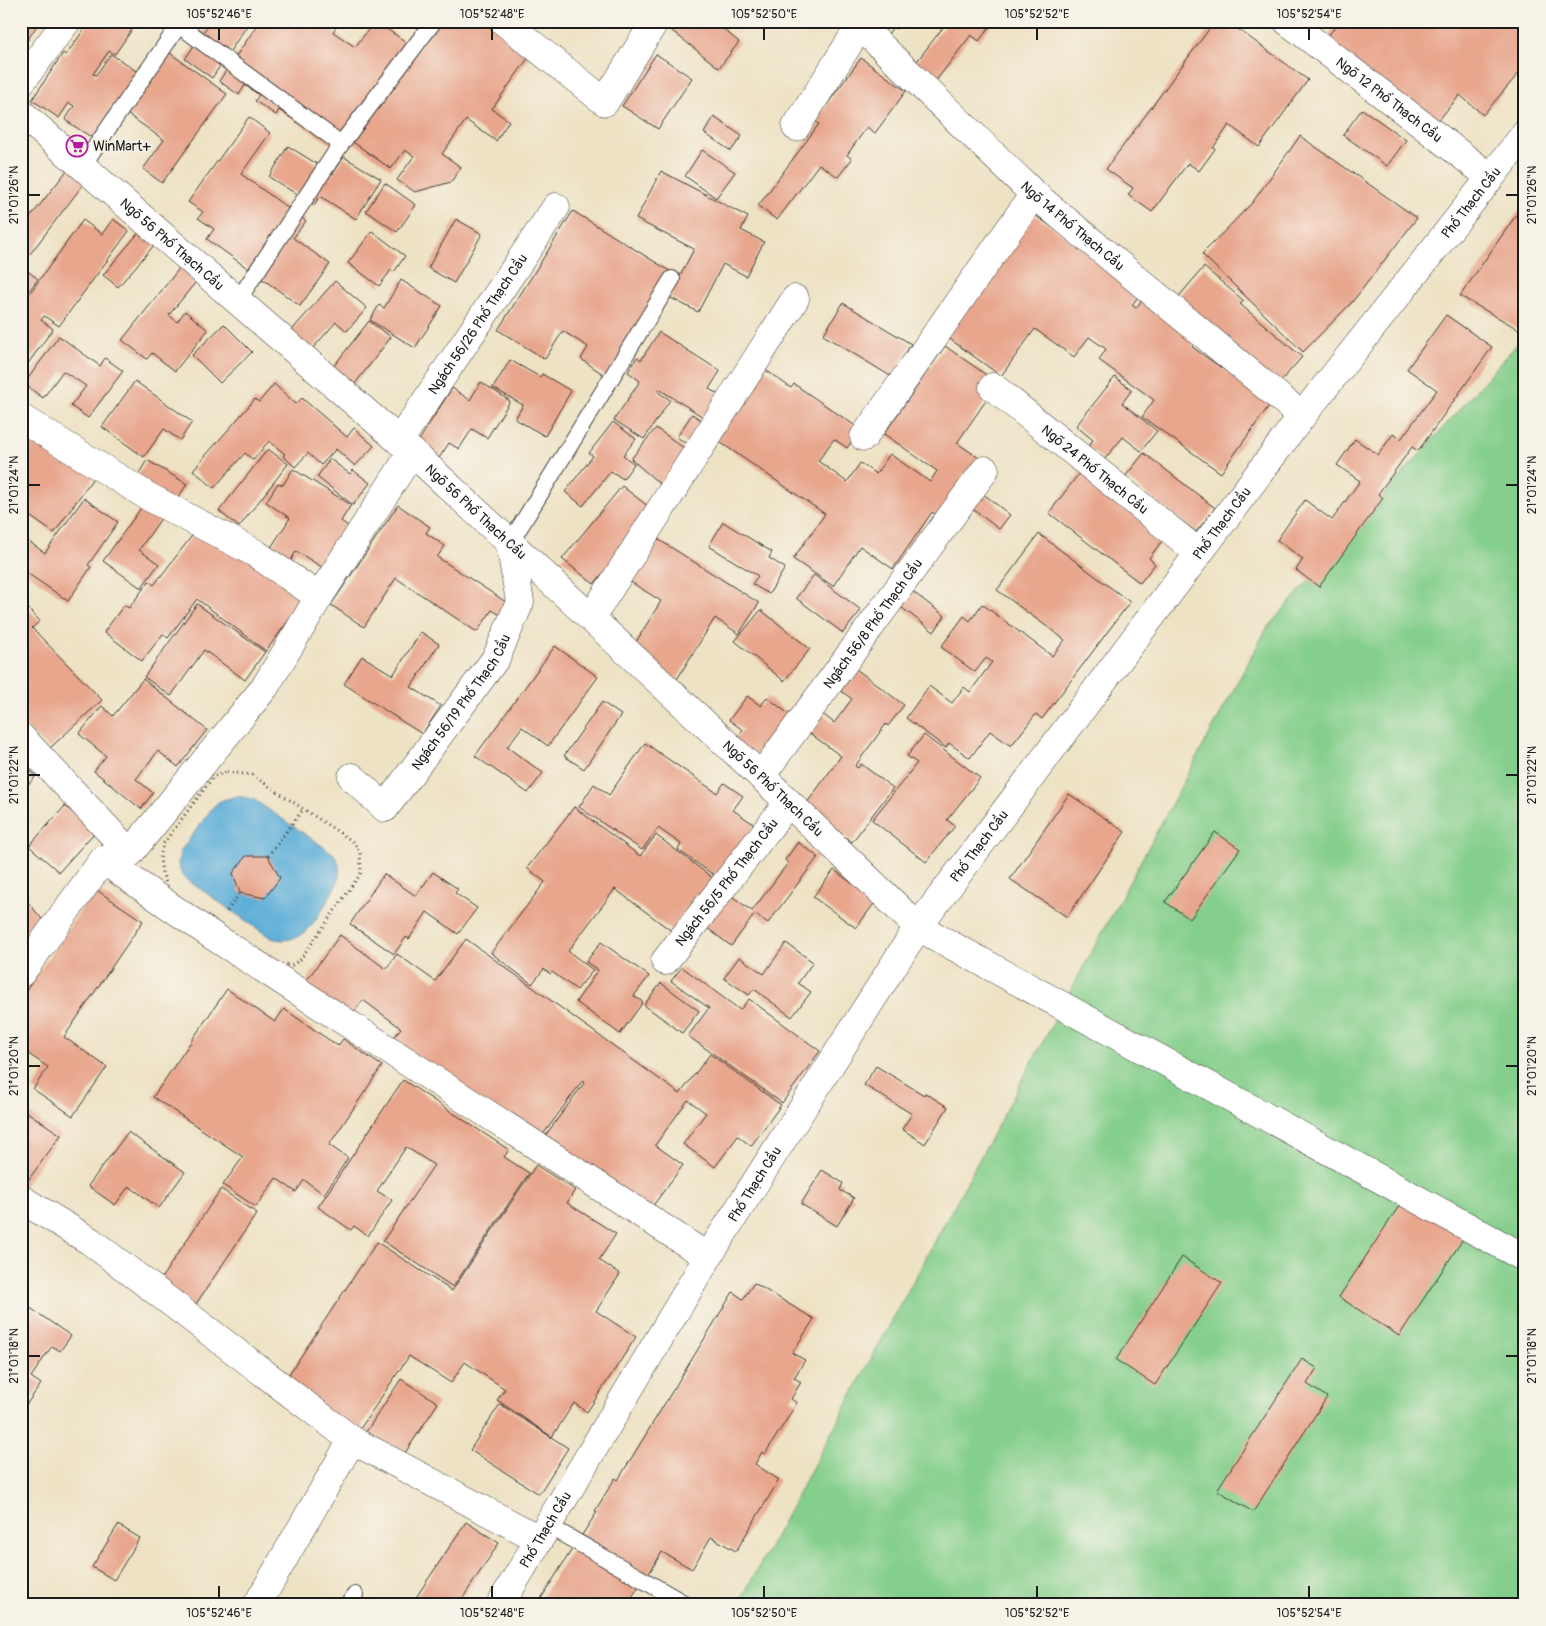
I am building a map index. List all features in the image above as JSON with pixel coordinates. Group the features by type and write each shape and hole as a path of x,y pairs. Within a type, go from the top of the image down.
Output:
{"street":[{"path":"21,82 67,21"},
{"path":"503,21 604,102 655,21"},
{"name":"Ngõ 12 Phố Thạch Cầu","path":"1287,21 1490,178"},
{"path":"796,127 858,24"},
{"name":"Ngõ 14 Phố Thạch Cầu","path":"858,24 1034,194 1302,416"},
{"name":"Ngõ 56 Phố Thạch Cầu","path":"21,113 406,447 760,776 918,927 1525,1258"},
{"name":"Phố Thạch Cầu","path":"500,1605 708,1257 918,927 1302,416 1525,134"},
{"path":"864,437 1034,194"},
{"name":"Ngách 56/26 Phố Thạch Cầu","path":"130,852 265,687 406,447 556,207"},
{"path":"591,618 795,299"},
{"name":"Ngõ 24 Phố Thạch Cầu","path":"993,387 1199,553"},
{"path":"21,418 149,497 255,553 319,596"},
{"name":"Ngách 56/8 Phố Thạch Cầu","path":"760,776 985,470"},
{"name":"Ngách 56/19 Phố Thạch Cầu","path":"352,777 385,808 496,658 520,602 510,543"},
{"path":"21,737 130,852 103,860 21,973"},
{"name":"Ngách 56/5 Phố Thạch Cầu","path":"665,961 788,803"},
{"path":"103,860 210,934 708,1257"},
{"path":"21,1199 90,1241 352,1440 543,1532"},
{"path":"257,1605 352,1440"}],"lane":[{"path":"238,300 341,144 434,21"},
{"path":"83,165 179,25 341,144"},
{"path":"510,543 672,279"},
{"path":"543,1532 687,1605"}],"path":[{"path":"227,772 252,775 304,808 352,841 360,851 361,873 300,960 292,965 278,964 169,890 162,873 160,858 162,844 214,776 227,772"},
{"path":"268,856 304,808"},
{"path":"224,915 240,893"}],"green space":[{"path":"1525,335 1525,1605 738,1605 1267,628"}],"water":[{"path":"237,796 253,799 334,854 338,861 340,871 338,882 312,924 295,938 284,940 271,938 183,877 178,865 180,852 213,807 220,801"}],"building":[{"path":"21,21 40,21 21,50"},
{"path":"90,21 138,21 115,54 109,51 93,74 96,75 111,54 142,75 97,141 65,120 74,106 69,103 59,118 32,100 63,53 66,55"},
{"path":"211,21 250,21 212,78 185,59"},
{"path":"260,21 340,21 333,32 355,47 375,21 412,46 344,153 279,110 276,115 255,101 259,95 245,85 239,95 219,81"},
{"path":"439,21 498,21 536,47 492,109 509,121 496,141 466,120 442,154 461,167 451,182 415,192 397,180 414,156 405,150 391,169 353,142"},
{"path":"678,21 713,21 739,42 719,68 671,30"},
{"path":"860,21 902,21 896,29 893,27 883,41"},
{"path":"948,21 994,21 979,41 971,35 935,82 914,65"},
{"path":"1215,21 1227,21 1308,80 1259,147 1229,125 1199,171 1188,163 1152,212 1128,195 1133,188 1106,169"},
{"path":"1340,21 1525,21 1525,66 1483,115 1460,95 1431,129 1322,43"},
{"path":"167,51 227,94 162,183 143,169 164,140 123,111"},
{"path":"656,54 692,78 658,129 622,106"},
{"path":"861,58 906,91 875,133 867,127 847,155 852,159 838,177 819,164 777,220 758,206 819,124 815,121"},
{"path":"1362,109 1406,140 1387,166 1343,135"},
{"path":"249,117 270,133 241,174 306,221 293,238 330,264 300,306 207,239 214,229 198,218 203,212 188,202"},
{"path":"714,117 742,136 731,151 704,133"},
{"path":"1300,136 1417,218 1353,301 1303,352 1202,254 1252,203"},
{"path":"288,146 333,174 344,157 381,179 356,219 320,196 314,205 269,177"},
{"path":"702,150 735,172 716,198 685,176"},
{"path":"72,164 89,177 30,254 21,247 21,229"},
{"path":"661,171 748,217 741,230 764,242 746,276 723,264 698,312 669,297 694,249 636,219"},
{"path":"385,183 416,205 397,232 366,211"},
{"path":"1521,208 1525,210 1525,333 1460,296"},
{"path":"573,211 676,275 607,377 581,359 588,347 563,331 545,359 498,330"},
{"path":"1035,215 1142,291 1132,305 1136,308 1142,300 1197,339 1192,347 1271,403 1221,473 1142,417 1154,400 1099,360 1106,349 1089,337 1074,357 1035,329 1001,376 947,337"},
{"path":"113,219 129,231 59,326 44,316 41,320 53,329 21,373 21,306 83,220 102,234"},
{"path":"456,219 482,234 454,283 428,268"},
{"path":"141,230 156,243 118,287 103,275"},
{"path":"372,231 405,256 394,272 391,270 379,286 348,263"},
{"path":"182,265 199,278 169,315 177,322 185,311 208,330 175,371 152,353 147,359 122,340"},
{"path":"21,266 38,279 21,301"},
{"path":"1204,267 1244,301 1240,304 1302,357 1274,389 1174,302"},
{"path":"401,280 442,306 415,348 370,320 379,305 384,308"},
{"path":"335,281 367,308 347,331 336,322 306,356 285,338"},
{"path":"843,303 911,344 892,377 823,335"},
{"path":"1446,315 1492,347 1418,451 1412,447 1378,494 1383,498 1319,587 1296,570 1303,559 1277,540 1305,500 1332,520 1360,481 1337,465 1355,439 1378,455 1393,434 1401,439 1437,390 1407,369"},
{"path":"369,321 391,337 351,389 329,372"},
{"path":"224,324 252,352 220,383 192,355"},
{"path":"659,332 720,371 709,389 723,397 708,420 659,389 658,392 670,400 644,439 614,420 640,381 628,372 637,357 641,360"},
{"path":"59,336 100,366 105,358 123,371 88,418 71,406 86,386 63,371 43,398 24,384"},
{"path":"945,346 998,383 957,443 985,462 945,521 932,512 893,569 860,546 833,586 793,559 825,514 711,436 760,366 791,388 794,384 860,429 847,448 834,439 818,461 847,482 860,463 876,474 890,454 930,482 937,471 884,434"},
{"path":"510,360 540,377 542,374 571,391 545,436 515,419 523,405 493,388"},
{"path":"1115,377 1132,390 1122,403 1157,431 1141,451 1123,437 1104,460 1088,447 1093,440 1076,426"},
{"path":"135,381 192,422 180,440 164,429 144,457 102,427"},
{"path":"481,382 510,401 487,438 472,429 459,449 449,443 435,464 413,450 452,388 470,400"},
{"path":"274,384 296,404 302,398 347,437 354,428 374,446 355,466 336,449 321,465 308,453 295,467 283,456 285,454 269,441 253,460 245,453 214,488 193,470 255,399 259,402"},
{"path":"692,414 707,424 691,447 677,437"},
{"path":"613,422 636,439 623,455 634,464 623,479 611,471 583,506 565,492 593,456 589,453"},
{"path":"21,428 98,471 54,533 21,510"},
{"path":"656,428 688,451 661,485 631,459"},
{"path":"268,449 288,464 239,527 219,511"},
{"path":"1144,453 1215,508 1196,532 1125,477"},
{"path":"330,459 350,474 353,470 370,483 353,505 317,477"},
{"path":"1090,459 1175,524 1149,558 1155,564 1140,583 1049,513"},
{"path":"147,460 187,484 174,504 135,480"},
{"path":"293,469 351,505 341,521 351,528 325,569 296,551 290,562 270,549 290,518 266,502 278,483 283,485"},
{"path":"622,486 654,511 594,584 562,559"},
{"path":"977,489 1010,515 999,529 966,504"},
{"path":"149,497 167,510 139,550 159,564 141,588 103,561"},
{"path":"84,498 118,522 88,565 91,567 68,601 21,569 21,532 27,536 25,539 45,553"},
{"path":"398,505 430,527 426,533 445,546 437,557 512,606 505,618 492,610 477,632 396,578 364,627 331,605"},
{"path":"723,522 772,552 769,558 785,568 769,594 752,584 758,576 709,546"},
{"path":"198,528 308,594 266,651 197,599 168,638 163,634 142,661 104,632 124,605 129,608 149,581 154,585"},
{"path":"1039,534 1130,602 1042,719 1036,714 1011,746 990,731 970,758 949,743 946,748 906,718 929,686 952,703 964,687 970,692 992,662 986,658 975,672 941,647 964,616 970,621 982,604 1052,656 1065,640 997,590"},
{"path":"653,536 759,603 739,634 715,618 677,679 631,650 661,601 626,579"},
{"path":"814,575 861,610 843,633 796,598"},
{"path":"909,589 945,616 934,632 897,604"},
{"path":"21,602 40,621 32,628 102,700 49,749 21,723"},
{"path":"197,604 265,652 245,680 204,650 171,696 144,677"},
{"path":"761,610 810,649 784,681 735,641"},
{"path":"421,632 439,644 411,687 441,706 422,734 344,684 362,656 393,675"},
{"path":"555,646 598,677 548,746 522,727 507,747 543,773 528,793 475,756"},
{"path":"856,669 904,705 888,726 886,724 855,766 858,768 861,764 893,788 852,842 804,807 841,756 801,727 815,708 834,723 852,699 841,691"},
{"path":"143,679 207,730 178,767 158,751 136,779 153,793 141,809 94,771 106,756 79,734 102,706 113,716"},
{"path":"747,696 761,706 767,697 790,715 755,763 731,745 743,730 729,720"},
{"path":"602,702 621,715 584,769 564,756"},
{"path":"924,735 980,778 947,820 955,826 926,862 872,820 917,763 907,756"},
{"path":"645,743 717,793 724,783 743,796 733,810 755,825 718,878 678,850 681,844 658,828 642,850 579,807 594,784 609,795"},
{"path":"21,761 36,776 21,792"},
{"path":"1069,794 1125,832 1067,917 1010,879"},
{"path":"65,806 95,832 59,872 29,846"},
{"path":"574,807 640,856 656,835 714,879 673,932 615,889 568,951 593,970 577,990 552,972 550,974 544,969 532,984 491,953 545,882 527,868"},
{"path":"1215,832 1240,849 1190,919 1165,902"},
{"path":"798,842 818,857 768,923 755,914 731,946 702,924 726,892 752,911 788,863 785,860"},
{"path":"246,856 268,856 280,878 265,898 240,893 233,873"},
{"path":"834,870 876,901 856,928 813,897"},
{"path":"433,872 458,889 455,893 477,908 458,934 427,912 409,939 406,937 394,954 350,924 384,874 416,896"},
{"path":"95,889 143,921 64,1037 107,1067 73,1116 33,1089 48,1067 21,1049 21,998"},
{"path":"21,894 47,925 21,946"},
{"path":"340,935 386,969 397,954 435,981 466,939 680,1094 710,1054 781,1105 751,1146 738,1136 715,1167 683,1144 706,1113 688,1100 655,1145 683,1165 646,1215 542,1140 585,1082 583,1080 536,1144 390,1043 401,1028 363,1000 347,1021 301,988"},
{"path":"601,942 649,976 634,996 643,1002 620,1034 576,1002 598,970 586,962"},
{"path":"786,943 813,962 798,983 811,992 792,1017 754,989 749,995 724,978 739,957 764,974"},
{"path":"682,967 740,1010 749,999 820,1051 782,1103 688,1036 709,1008 671,981"},
{"path":"661,983 699,1011 682,1033 644,1005"},
{"path":"227,989 275,1022 284,1009 338,1046 343,1039 382,1066 329,1145 348,1158 324,1194 304,1180 296,1192 276,1178 256,1207 223,1185 243,1157 153,1097"},
{"path":"876,1066 948,1107 925,1144 902,1129 912,1114 864,1085"},
{"path":"403,1080 509,1150 504,1157 529,1173 453,1287 383,1241 434,1165 406,1147 377,1191 392,1200 368,1236 354,1226 351,1230 318,1207"},
{"path":"21,1108 61,1135 21,1190"},
{"path":"128,1132 185,1172 159,1208 129,1186 115,1205 88,1186"},
{"path":"536,1165 575,1190 567,1203 616,1234 599,1260 620,1274 596,1311 636,1337 587,1412 574,1403 552,1437 497,1400 505,1389 465,1362 451,1383 409,1356 358,1432 283,1383 377,1242 452,1291"},
{"path":"822,1170 843,1183 840,1190 854,1198 837,1226 801,1204"},
{"path":"221,1189 257,1213 192,1310 156,1286"},
{"path":"1405,1197 1465,1236 1399,1336 1339,1297"},
{"path":"1182,1257 1222,1283 1155,1385 1116,1360"},
{"path":"754,1283 814,1319 792,1353 805,1360 794,1378 801,1382 791,1399 797,1403 765,1454 762,1452 755,1464 779,1480 736,1551 711,1537 692,1569 662,1552 648,1575 582,1535 615,1478 618,1480 733,1292 743,1299"},
{"path":"26,1305 71,1336 60,1351 52,1346 31,1377 41,1384 21,1412 21,1312"},
{"path":"1302,1359 1317,1368 1307,1384 1327,1397 1253,1512 1217,1490"},
{"path":"401,1379 438,1403 399,1462 362,1438"},
{"path":"500,1404 568,1448 539,1494 470,1450"},
{"path":"466,1522 499,1543 458,1605 411,1605"},
{"path":"118,1525 140,1538 114,1580 92,1567"},
{"path":"574,1546 639,1586 630,1600 638,1605 537,1605"}],"place":[{"name":"WinMart+","path":"77,146"}]}
